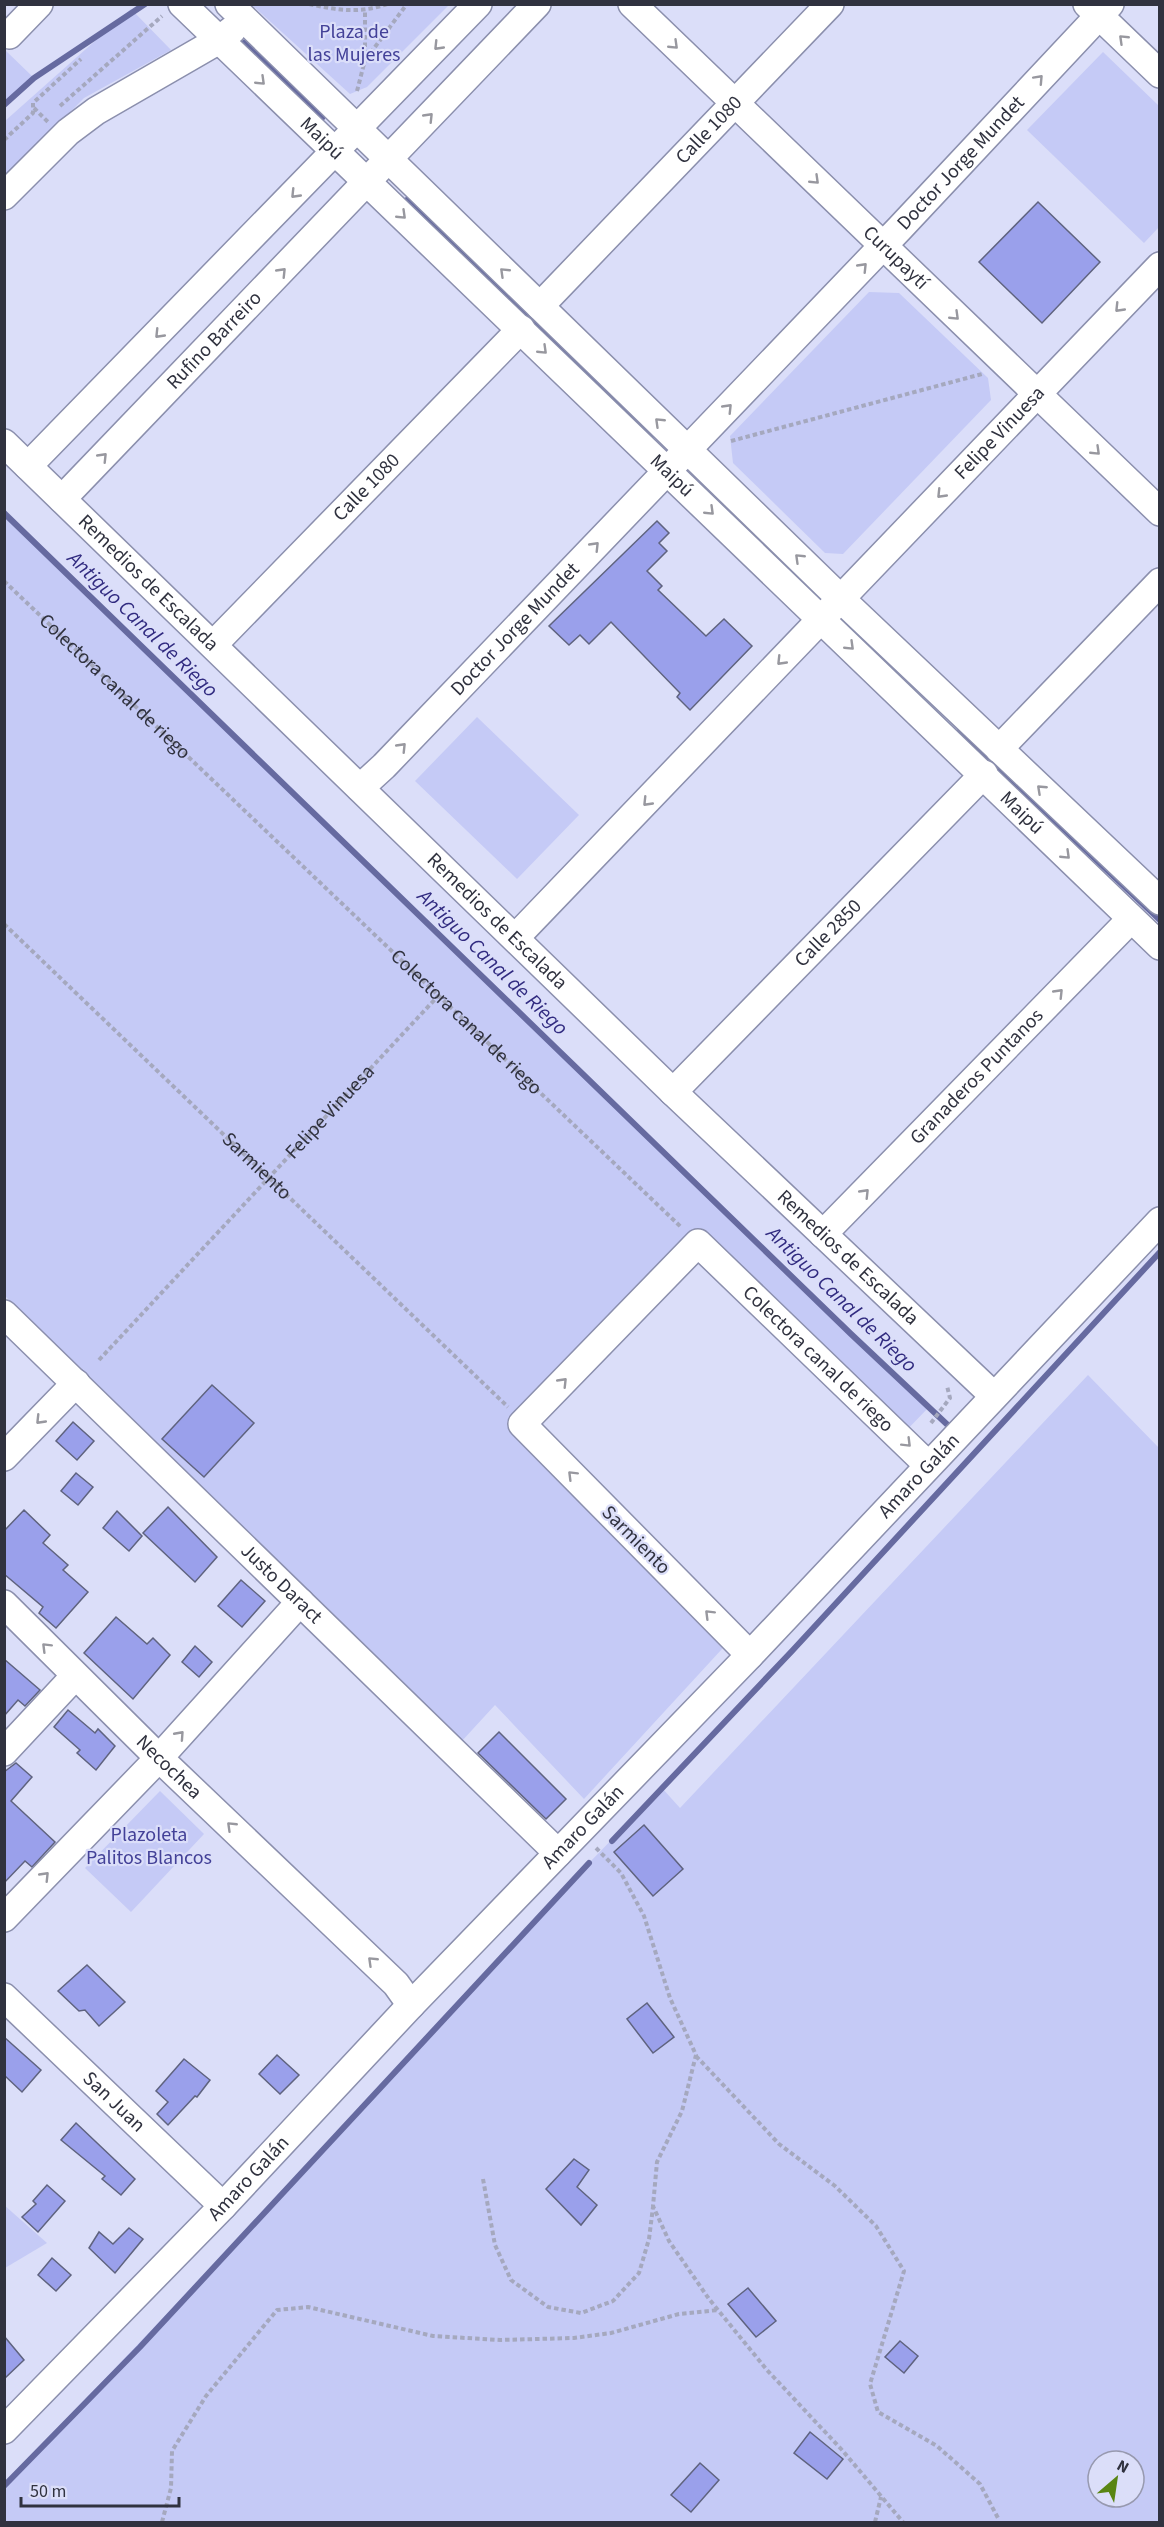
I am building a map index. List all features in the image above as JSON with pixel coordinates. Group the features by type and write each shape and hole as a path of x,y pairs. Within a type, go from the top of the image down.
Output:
{"street":[{"path":"9,34 39,4"},
{"path":"28,466 478,4"},
{"path":"389,160 537,4"},
{"name":"Curupaytí","path":"632,4 1160,513"},
{"name":"Calle 1080","path":"540,306 830,4"},
{"name":"Maipú","path":"175,8 219,40 984,774 1160,946"},
{"path":"1099,8 1160,74"},
{"name":"Doctor Jorge Mundet","path":"360,788 384,766 883,245 1099,8"},
{"path":"4,196 68,132 96,111 219,40 237,12"},
{"name":"Maipú","path":"237,12 841,599 999,749 1156,891"},
{"name":"Rufino Barreiro","path":"62,499 389,160"},
{"name":"Felipe Vinuesa","path":"821,618 1160,266"},
{"name":"Calle 1080","path":"213,645 521,329"},
{"name":"Remedios de Escalada","path":"4,443 674,1092 993,1395"},
{"path":"999,749 1160,582"},
{"path":"515,938 821,618"},
{"name":"Calle 2850","path":"674,1092 984,774"},
{"name":"Granaderos Puntanos","path":"823,1234 1131,919"},
{"name":"Amaro Galán","path":"4,2430 223,2206 411,2005 750,1655 993,1395 1160,1221"},
{"path":"516,1416 698,1243"},
{"name":"Colectora canal de riego","path":"698,1243 928,1465"},
{"name":"Justo Daract","path":"4,1314 558,1854"},
{"path":"4,1457 76,1383"},
{"name":"Sarmiento","path":"516,1416 750,1655"},
{"path":"4,1918 159,1758 300,1602"},
{"name":"Necochea","path":"4,1604 159,1758 396,1984 411,2005"},
{"path":"4,1752 75,1676"},
{"name":"San Juan","path":"4,1997 223,2206"}],"path":[{"path":"309,4 347,12 387,4"},
{"path":"365,60 407,4"},
{"path":"37,128 175,8"},
{"path":"357,91 365,60 365,10"},
{"path":"4,140 33,113 33,102 81,59"},
{"path":"731,441 983,374"},
{"name":"Colectora canal de riego","path":"4,581 698,1243"},
{"name":"Sarmiento","path":"4,924 516,1416"},
{"name":"Felipe Vinuesa","path":"99,1360 439,996"},
{"path":"931,1424 943,1407"},
{"path":"579,1830 621,1873 644,1916 670,1998 696,2055 779,2144 835,2186 876,2226 904,2271 870,2384 878,2412 937,2446 980,2484 998,2518"},
{"path":"483,2179 495,2245 511,2280 548,2307 580,2313 613,2301 639,2273 649,2239 657,2162 682,2111 696,2055"},
{"path":"653,2206 669,2241 718,2310 767,2370 842,2450 903,2523"},
{"path":"162,2523 171,2488 172,2451 206,2396 277,2310 308,2307 433,2336 500,2340 592,2336 679,2314 718,2310"},
{"path":"875,2523 881,2497"}],"green space":[{"name":"Plaza de las Mujeres","path":"252,5 449,5 367,87 350,94"},
{"path":"131,9 171,50 84,98 5,178 5,121"},
{"path":"5,50 34,78 4,105"},
{"path":"1103,52 1159,106 1159,227 1144,243 1027,130"},
{"path":"869,292 899,293 988,378 991,400 843,554 825,553 733,463 730,436"},
{"path":"4,515 364,865 929,1407 900,1437 698,1243 522,1424 733,1637 584,1799 495,1705 461,1742 5,1296"},
{"path":"477,717 579,815 517,879 415,781"},
{"path":"1088,1375 1159,1448 1159,2522 5,2522 4,2485 392,2077 589,1863 662,1788 680,1808"},
{"name":"Plazoleta Palitos Blancos","path":"160,1791 204,1834 131,1912 85,1868"},
{"path":"4,2205 47,2243 5,2268 4,2268"}],"building":[{"path":"1038,202 1100,262 1042,323 979,262"},
{"path":"657,521 669,533 659,543 667,551 647,571 662,586 658,590 706,636 724,619 752,646 690,710 677,697 680,693 611,622 589,644 580,635 569,645 549,626"},
{"path":"212,1385 254,1423 204,1477 162,1439"},
{"path":"73,1422 94,1441 77,1460 56,1441"},
{"path":"76,1473 93,1487 78,1505 61,1491"},
{"path":"168,1507 217,1557 195,1582 143,1533"},
{"path":"24,1510 50,1535 43,1543 68,1565 63,1570 88,1592 56,1628 39,1613 43,1607 4,1574 4,1531"},
{"path":"117,1511 142,1536 129,1551 103,1528"},
{"path":"241,1580 265,1601 242,1627 218,1606"},
{"path":"116,1617 147,1644 153,1638 170,1655 133,1699 84,1653"},
{"path":"195,1646 212,1662 199,1677 182,1662"},
{"path":"4,1659 40,1690 25,1706 18,1700 4,1716"},
{"path":"68,1710 95,1733 98,1729 115,1746 96,1770 77,1753 80,1750 54,1727"},
{"path":"499,1732 566,1799 546,1819 478,1753"},
{"path":"16,1763 32,1777 11,1801 55,1842 32,1867 25,1861 4,1883 4,1772"},
{"path":"644,1825 683,1869 653,1896 614,1852"},
{"path":"87,1965 125,2002 99,2026 85,2010 79,2011 58,1991"},
{"path":"647,2003 674,2037 653,2053 627,2019"},
{"path":"4,2037 41,2070 22,2092 4,2075"},
{"path":"277,2055 299,2075 280,2094 259,2074"},
{"path":"184,2059 210,2080 197,2097 195,2096 168,2125 157,2114 168,2102 156,2091"},
{"path":"76,2123 135,2179 121,2195 102,2179 105,2176 61,2140"},
{"path":"574,2159 589,2170 577,2187 597,2205 581,2225 546,2189"},
{"path":"47,2185 65,2201 38,2232 22,2217 36,2204 33,2201"},
{"path":"129,2228 143,2239 115,2273 89,2248 99,2232 113,2244"},
{"path":"52,2258 71,2275 56,2291 38,2275"},
{"path":"748,2288 776,2321 756,2337 728,2304"},
{"path":"4,2336 24,2360 4,2379"},
{"path":"900,2341 918,2356 904,2373 885,2357"},
{"path":"810,2432 843,2459 827,2479 794,2453"},
{"path":"700,2463 719,2480 691,2512 671,2495"}],"waterway":[{"name":"Antiguo Canal de Riego","path":"4,105 34,78 145,4"},
{"path":"244,43 322,118"},
{"path":"407,200 652,435"},
{"name":"Antiguo Canal de Riego","path":"4,513 851,1334 953,1430"},
{"path":"960,731 1160,920"},
{"path":"612,1841 792,1651 1160,1252"},
{"path":"4,2486 140,2347 589,1863"}]}
